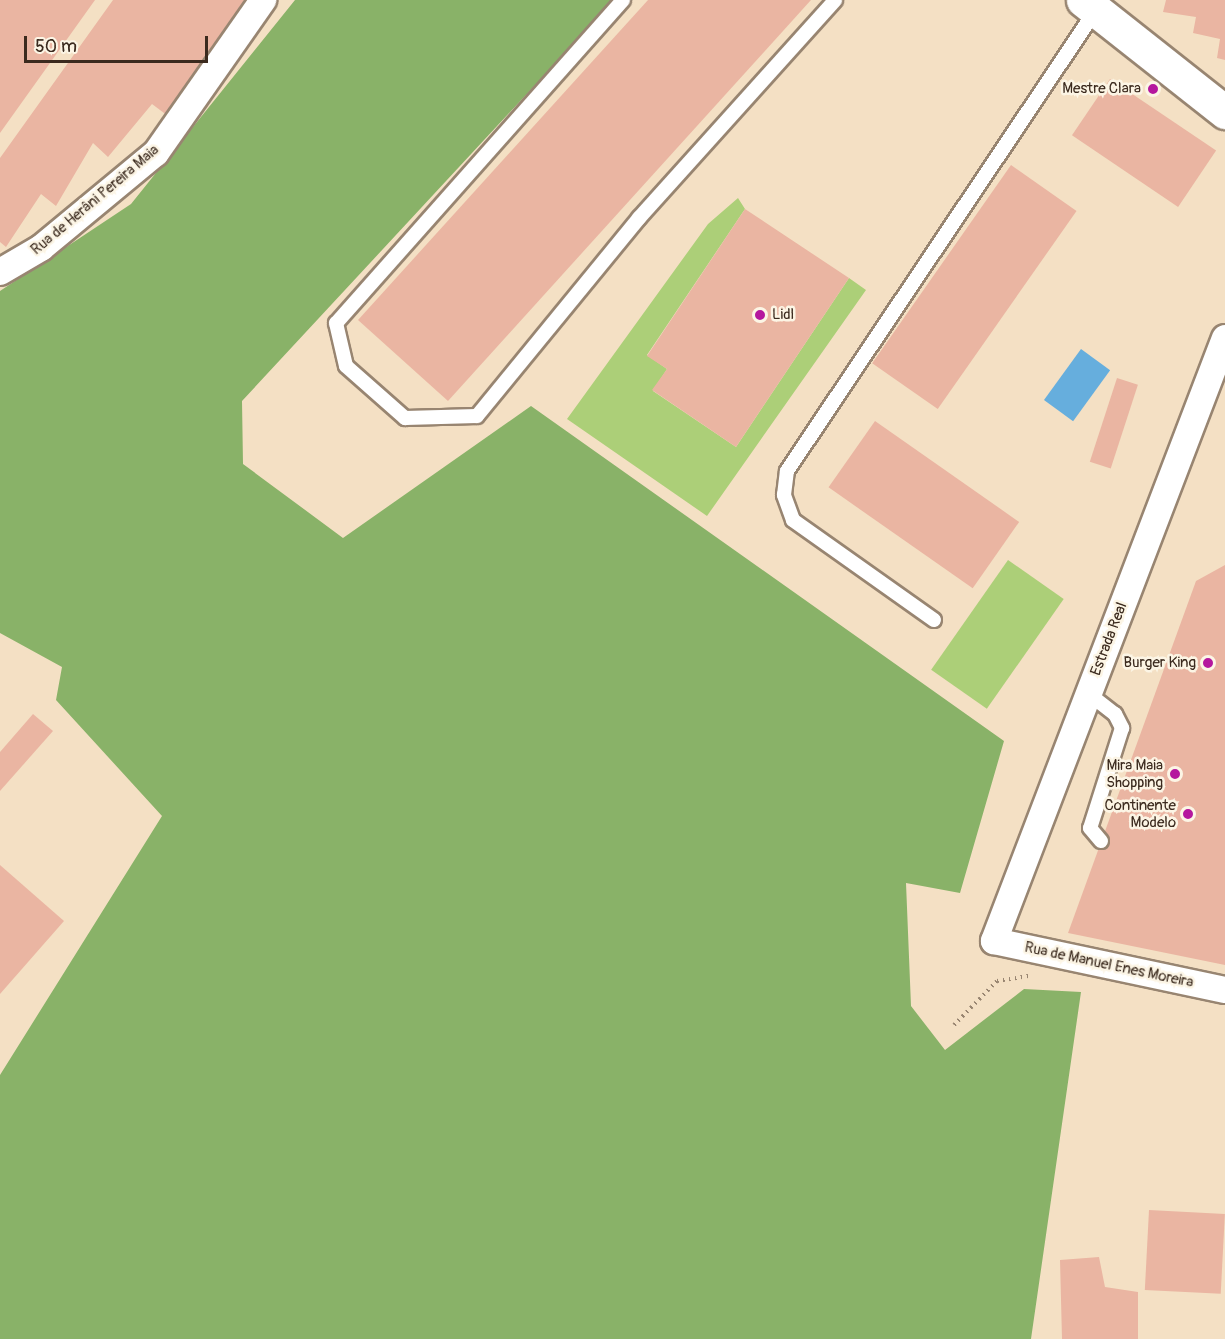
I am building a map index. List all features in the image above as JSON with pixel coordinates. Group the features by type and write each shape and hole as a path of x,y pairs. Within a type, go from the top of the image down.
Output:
{"main road":[{"path":"1090,5 1223,107"}],"street":[{"name":"Rua de Herâni Pereira Maia","path":"0,272 41,248 156,153 263,0"},
{"name":"Estrada Real","path":"994,941 1225,338"},
{"name":"Rua de Manuel Enes Moreira","path":"994,941 1225,990"}],"lane":[{"path":"623,0 336,323 346,366 405,418 477,416 639,218 835,0"},
{"path":"934,620 793,520 784,495 787,471 1090,5"},
{"path":"1089,694 1115,714 1122,728 1090,828 1101,841"}],"path":[{"path":"954,1025 997,981 1044,974"}],"green space":[{"path":"295,0 614,0 242,401 243,464 343,538 531,406 1004,741 960,893 906,883 911,1006 945,1050 1024,989 1081,992 1031,1339 0,1339 0,1075 162,816 56,700 62,667 0,633 0,291 131,204"},
{"path":"738,198 745,209 647,355 667,369 653,391 736,447 849,278 866,290 707,516 567,419 708,224"},
{"path":"1008,560 1064,599 987,709 931,670"}],"water":[{"path":"1081,349 1110,370 1073,421 1044,400"}],"building":[{"path":"0,0 95,0 0,133"},
{"path":"113,0 248,0 172,119 152,104 108,157 93,143 56,206 41,194 6,247 0,242 0,158"},
{"path":"648,0 811,0 448,401 358,320"},
{"path":"1166,0 1225,0 1225,60 1217,58 1220,39 1193,33 1196,17 1163,12"},
{"path":"1110,79 1216,151 1178,207 1072,135"},
{"path":"1011,165 1077,211 938,409 872,363"},
{"path":"745,209 849,278 736,447 652,390 667,369 647,356"},
{"path":"1117,378 1138,385 1111,468 1090,462"},
{"path":"875,421 1019,522 973,588 829,487"},
{"name":"Mira Maia Shopping","path":"1225,565 1225,965 1068,933 1196,581"},
{"path":"33,714 53,731 0,791 0,752"},
{"path":"0,865 64,921 0,994"},
{"path":"1149,1210 1225,1214 1221,1294 1145,1290"},
{"path":"1099,1257 1105,1287 1138,1292 1138,1339 1062,1339 1060,1260"}],"place":[{"name":"Mestre Clara","path":"1153,89"},
{"name":"Lidl","path":"760,315"},
{"name":"Burger King","path":"1208,663"},
{"name":"Mira Maia Shopping","path":"1175,774"},
{"name":"Continente Modelo","path":"1188,814"}]}
